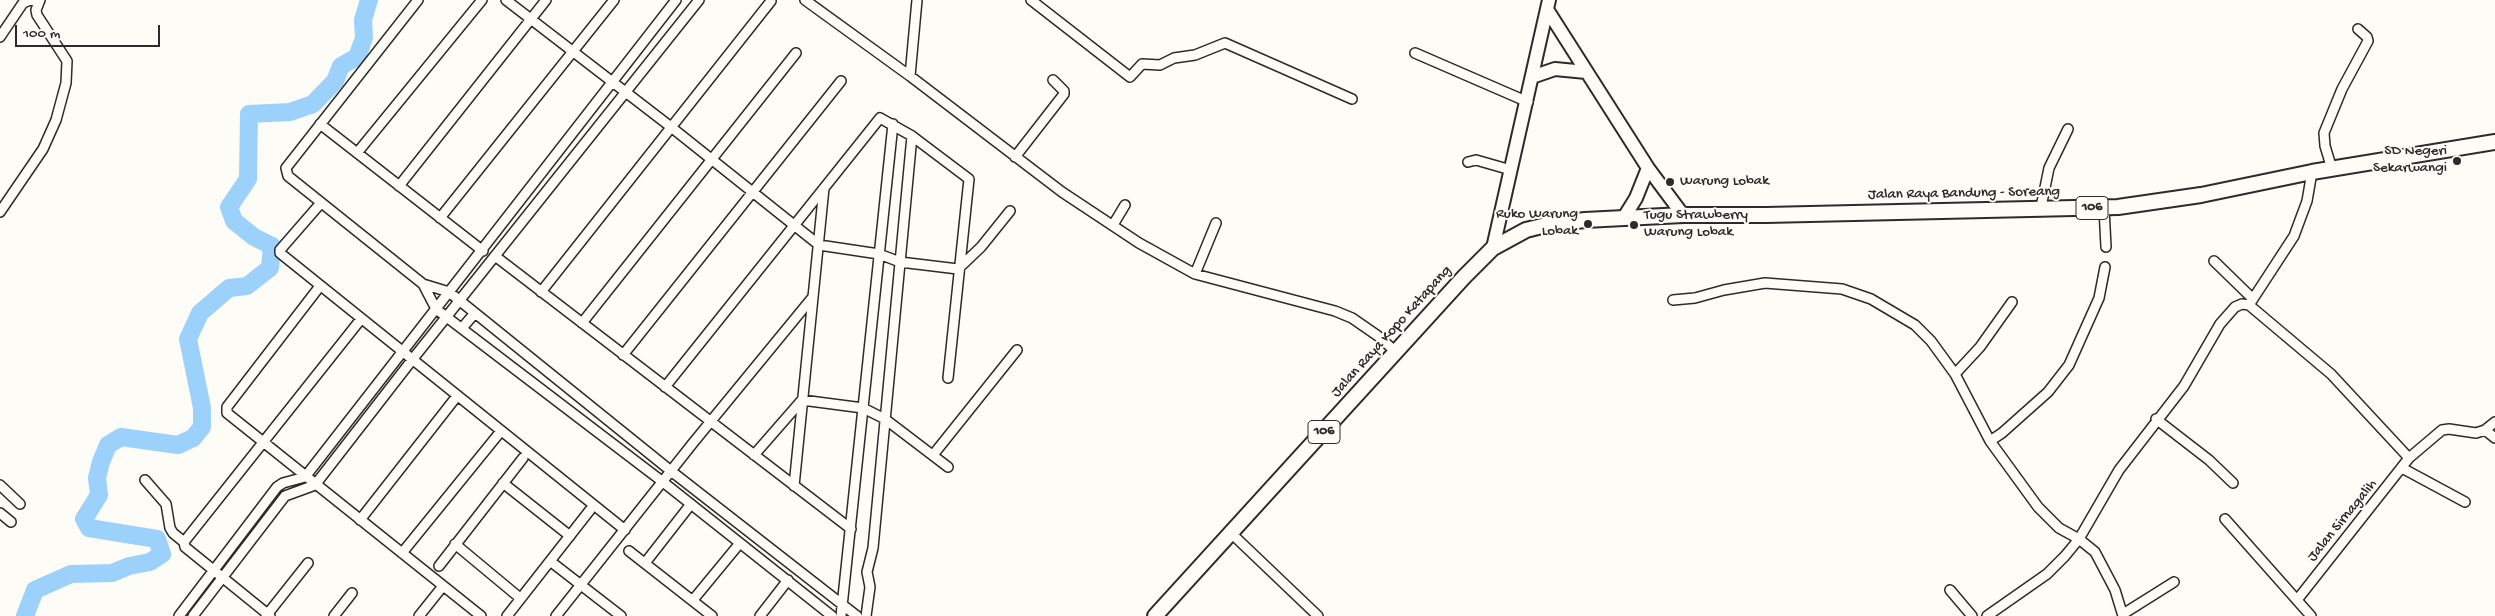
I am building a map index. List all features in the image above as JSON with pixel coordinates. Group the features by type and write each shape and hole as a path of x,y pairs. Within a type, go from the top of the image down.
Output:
{"main road":[{"path":"1549,6 1586,72 1648,168 1683,215"},
{"path":"1493,248 1549,6"},
{"path":"1532,77 1554,69 1586,72"},
{"name":"Jalan Raya Bandung - Soreang","path":"1493,248 1534,227 1550,224 1683,215 1766,216 2041,207 2104,208 2201,194 2312,172 2495,142"},
{"path":"1623,219 1636,198 1648,168"},
{"path":"1499,220 1508,232 1517,235"},
{"name":"Jalan Raya Kopo Katapang","path":"1155,616 1464,276 1493,248"}],"street":[{"path":"0,36 23,3 30,0 39,1 37,16 66,56 66,83 56,120 43,148 0,212"},
{"path":"418,0 286,168 286,172 320,204 424,284 449,292 460,300 671,471 857,616"},
{"path":"357,153 482,0"},
{"path":"506,0 671,127 819,245 880,254 900,262 958,268 981,247 1010,211"},
{"path":"399,186 546,0"},
{"path":"440,218 614,0"},
{"path":"178,616 278,487 283,483 305,477 483,251 676,0"},
{"path":"193,616 285,496 315,485 446,317 699,0"},
{"path":"541,292 771,0"},
{"path":"805,0 910,76 1062,192 1139,243 1195,274 1335,311 1362,324 1396,352"},
{"path":"910,76 916,0"},
{"path":"1031,0 1130,76 1142,64 1160,65 1174,58 1195,55 1225,43 1352,99"},
{"path":"2332,169 2325,146 2324,133 2342,89 2368,41 2367,37 2358,29"},
{"path":"582,323 796,53"},
{"path":"1415,53 1528,102"},
{"path":"1015,157 1064,94 1053,80"},
{"path":"623,355 840,81"},
{"path":"665,387 878,118 893,124 912,136 969,179 958,268 948,378"},
{"path":"320,124 483,251"},
{"path":"841,616 893,124"},
{"path":"2041,207 2049,168 2068,129"},
{"path":"866,616 870,586 867,572 873,548 912,136"},
{"path":"1468,162 1476,160 1511,170"},
{"path":"1987,616 2047,574 2081,534 2119,470 2156,419 2184,386 2229,313 2239,305 2251,302 2294,236 2307,201 2312,172"},
{"path":"794,486 824,188"},
{"path":"320,204 280,252 624,530"},
{"path":"1113,225 1125,205"},
{"path":"2104,208 2106,247"},
{"path":"1195,274 1216,223"},
{"path":"495,256 851,529"},
{"path":"2214,261 2251,302 2331,374 2409,458"},
{"path":"1997,437 2048,392 2069,365 2099,298 2105,267"},
{"path":"1673,300 1695,298 1724,290 1765,283 1842,289 1856,293 1915,325 1959,370 1997,437 2048,518 2059,528 2081,534 2095,552 2126,613 2174,582"},
{"path":"424,284 436,309 691,504 832,616"},
{"path":"320,286 226,410 228,415 481,616"},
{"path":"556,616 710,422 812,298"},
{"path":"1959,370 1980,347 2012,302"},
{"path":"462,328 475,313"},
{"path":"184,542 362,319"},
{"path":"934,455 1017,350"},
{"path":"360,520 458,396"},
{"path":"802,400 864,408 885,419 948,467"},
{"path":"754,455 802,400"},
{"path":"2156,419 2209,460 2233,483"},
{"path":"2495,422 2485,430 2495,438"},
{"name":"Jalan Sirnagalih","path":"2297,600 2409,458 2445,429 2470,433 2485,430"},
{"path":"402,553 501,431"},
{"path":"439,566 523,458"},
{"path":"2402,468 2465,502"},
{"path":"145,480 166,504 170,528 184,542 185,547 268,615 308,563"},
{"path":"503,483 570,536"},
{"path":"0,485 20,504"},
{"path":"645,563 691,504"},
{"path":"507,616 590,510"},
{"path":"0,513 11,522"},
{"path":"2225,519 2311,616"},
{"path":"1231,533 1318,616"},
{"path":"692,600 740,543"},
{"path":"455,544 520,598"},
{"path":"630,551 712,616"},
{"path":"550,561 621,616"},
{"path":"760,616 788,580"},
{"path":"419,616 443,586"},
{"path":"1950,590 1972,616"},
{"path":"334,616 352,593"}],"waterway":[{"path":"25,616 35,590 71,574 112,573 129,566 150,562 162,554 157,539 89,528 84,519 99,495 97,478 101,462 108,445 121,437 178,445 193,438 202,427 202,408 188,339 200,313 229,288 247,286 270,268 272,246 254,237 234,221 229,207 248,179 249,114 290,112 313,104 335,81 341,66 357,57 364,38 363,20 369,0"}],"place":[{"name":"SD Negeri Sekarwangi","path":"2457,161"},
{"name":"Warung Lobak","path":"1670,182"},
{"name":"Ruko Warung Lobak","path":"1588,224"},
{"name":"Tugu Strawberry Warung Lobak","path":"1634,225"}]}
